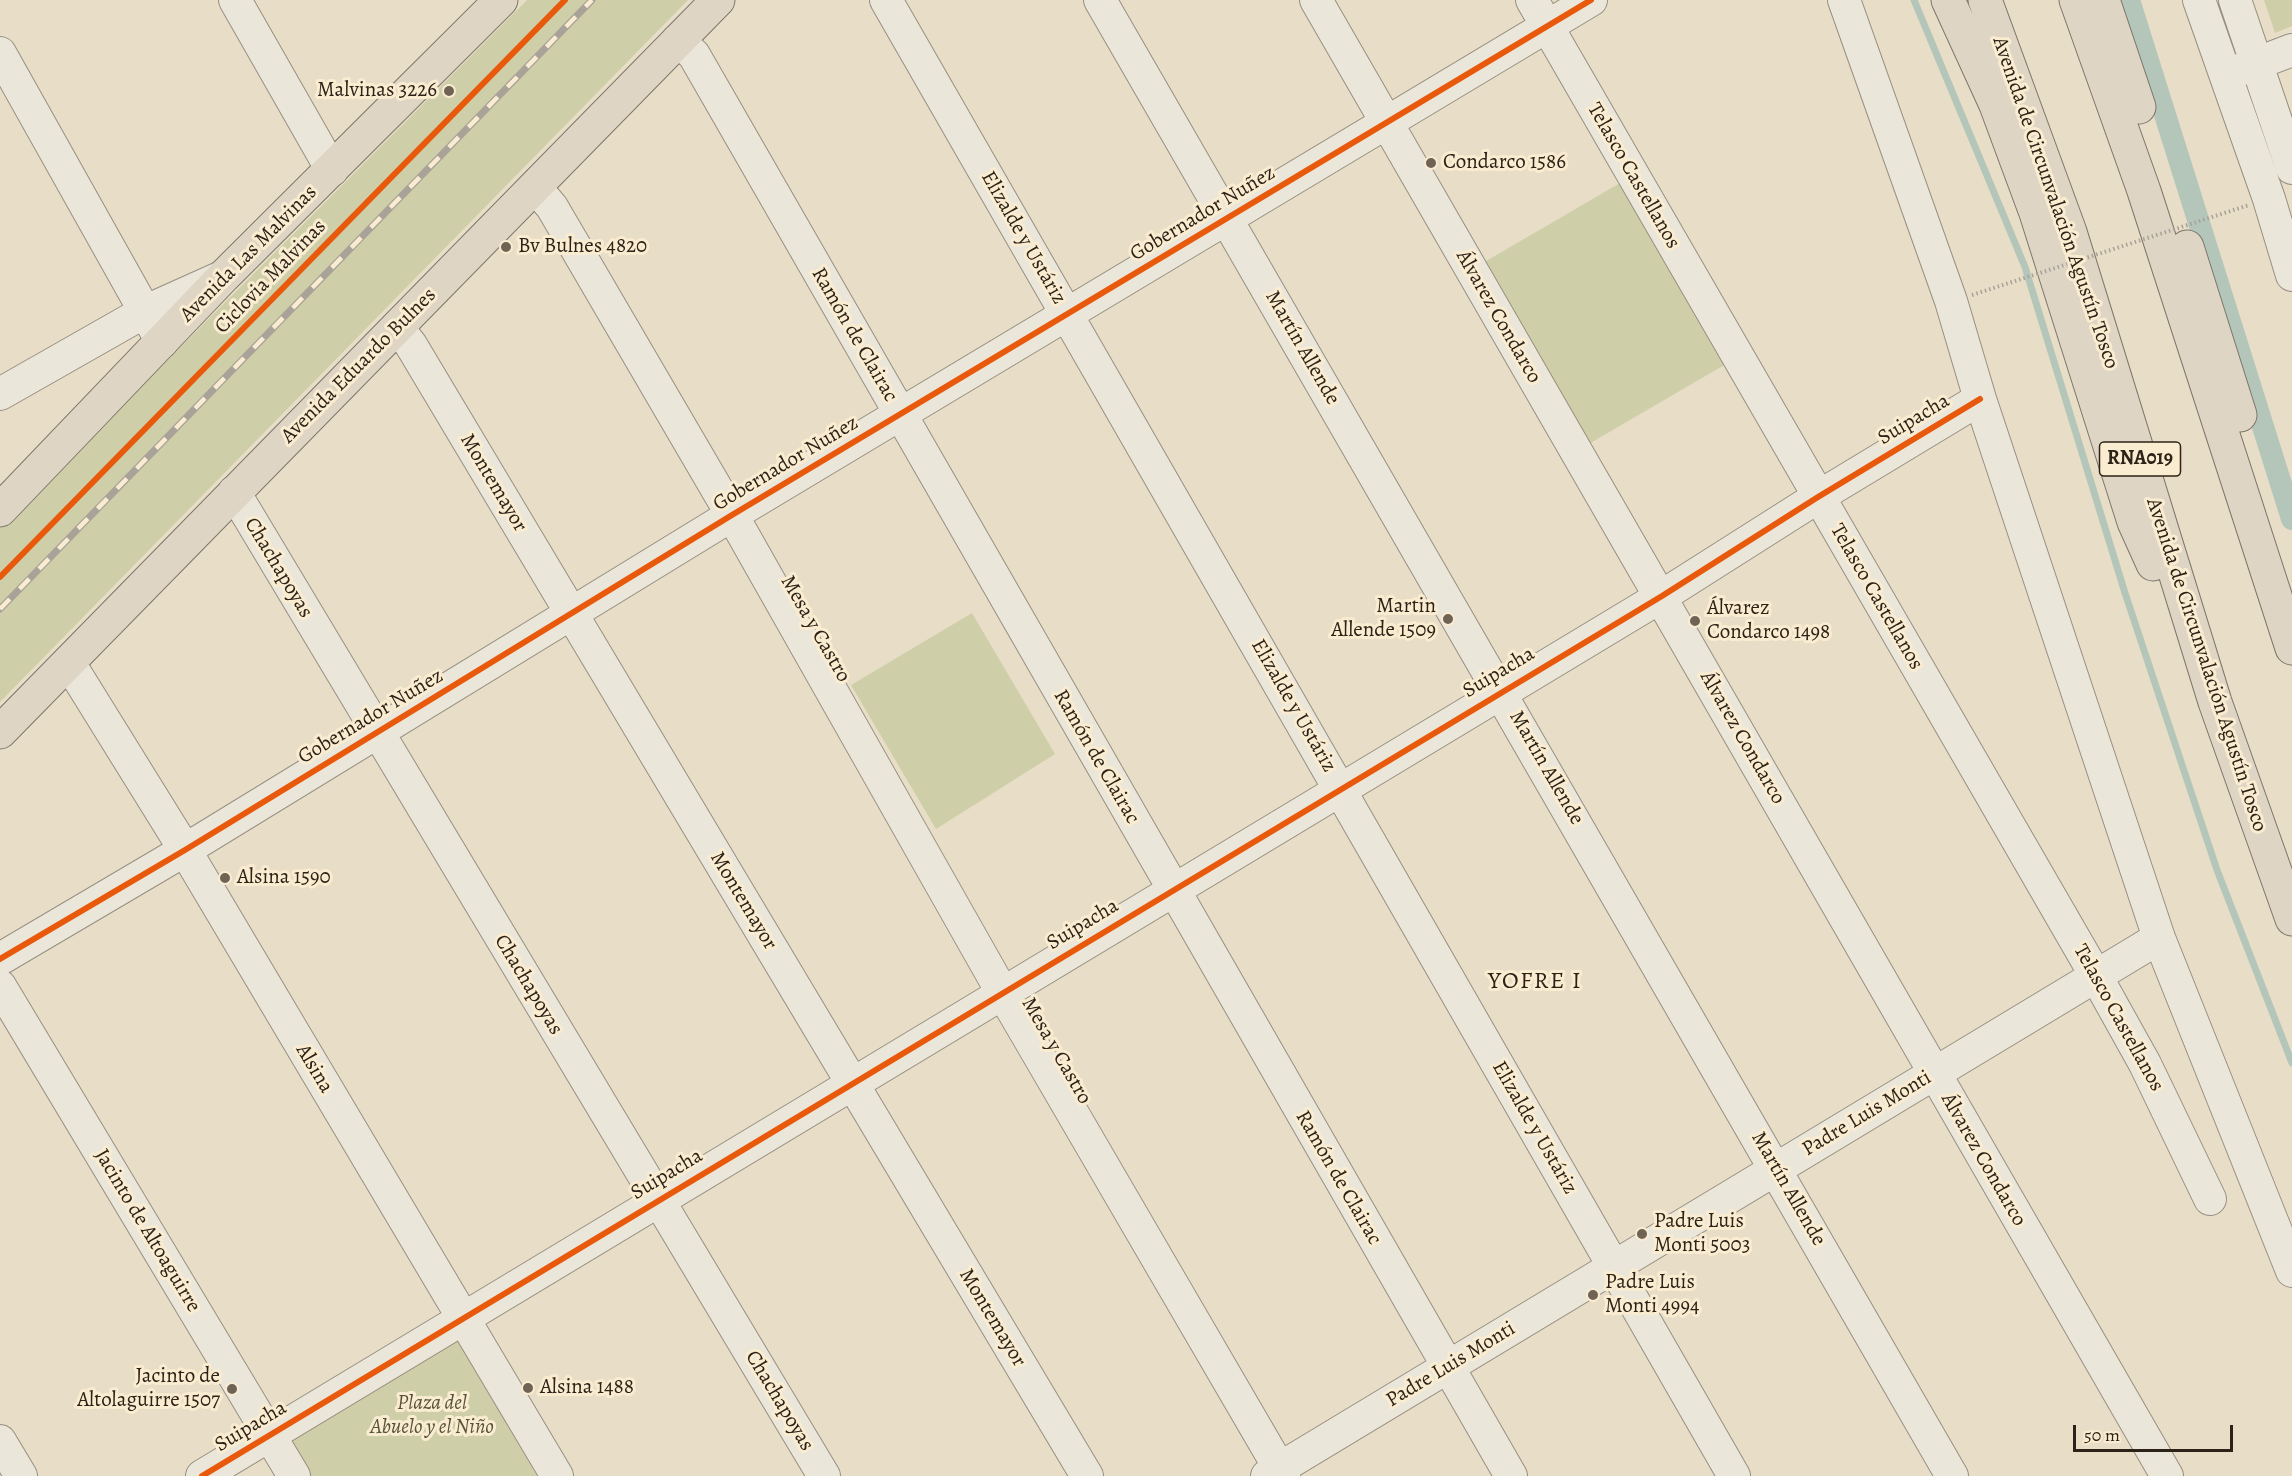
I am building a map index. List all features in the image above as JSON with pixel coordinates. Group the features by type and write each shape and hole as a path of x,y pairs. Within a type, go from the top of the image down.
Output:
{"main road":[{"name":"Avenida Las Malvinas","path":"0,510 224,276 501,0"},
{"name":"Avenida Eduardo Bulnes","path":"0,732 718,0"},
{"path":"1948,0 1996,105 2036,213 2134,522 2215,702"},
{"name":"Avenida de Circunvalación Agustín Tosco","path":"1985,0 2070,232 2215,702 2292,919"},
{"path":"2076,0 2144,191 2290,639"},
{"path":"2103,0 2197,278 2243,424 2290,639"}],"street":[{"path":"235,0 332,170"},
{"name":"Elizalde y Ustáriz","path":"886,0 1734,1476"},
{"name":"Martín Allende","path":"1100,0 1501,691 1952,1476"},
{"name":"Álvarez Condarco","path":"1316,0 1385,124 1662,596 1934,1075 2167,1476"},
{"name":"Telasco Castellanos","path":"1532,0 2096,976 2145,1064 2210,1198"},
{"name":"Gobernador Nuñez","path":"0,959 184,850 732,515 1591,0"},
{"path":"1844,0 1951,301 1980,399 2159,938 2292,1271"},
{"path":"2199,0 2292,275"},
{"path":"2235,0 2292,168"},
{"name":"Ramón de Clairac","path":"678,40 694,55 1510,1476"},
{"path":"2226,75 2292,50"},
{"path":"0,53 162,342"},
{"name":"Mesa y Castro","path":"535,187 552,207 732,515 1277,1473"},
{"path":"0,393 146,311 224,276"},
{"name":"Montemayor","path":"397,327 411,345 1087,1476"},
{"name":"Suipacha","path":"201,1476 1662,596 1818,497 1980,399"},
{"name":"Chachapoyas","path":"234,492 824,1476"},
{"name":"Alsina","path":"69,663 184,850 557,1476"},
{"name":"Padre Luis Monti","path":"1277,1473 1614,1266 2159,938"},
{"name":"Jacinto de Altoaguirre","path":"0,986 294,1476"},
{"path":"0,1441 21,1476"}],"path":[{"path":"1972,295 2249,206"}],"green space":[{"path":"527,0 688,0 0,702 0,528"},
{"path":"2264,0 2292,0 2292,26 2275,33"},
{"path":"1620,183 1726,364 1587,445 1481,264"},
{"path":"972,613 1055,754 936,829 851,685"},
{"name":"Plaza del Abuelo y el Niño","path":"454,1333 537,1476 306,1476 282,1434"}],"waterway":[{"path":"1914,0 2025,267 2125,593 2217,870 2292,1063"},
{"path":"2129,0 2292,519"}],"railway":[{"path":"0,609 592,0"}],"cycle path":[{"name":"Ciclovia Malvinas","path":"0,577 565,0"},
{"path":"0,959 185,850 732,515 1591,0"},
{"path":"202,1476 1662,596 1818,497 1980,399"}],"place":[{"name":"Malvinas 3226","path":"449,91"},
{"name":"Condarco 1586","path":"1431,163"},
{"name":"Bv Bulnes 4820","path":"506,247"},
{"name":"Martin Allende 1509","path":"1448,619"},
{"name":"Álvarez Condarco 1498","path":"1695,621"},
{"name":"Alsina 1590","path":"225,878"},
{"name":"Padre Luis Monti 5003","path":"1642,1234"},
{"name":"Padre Luis Monti 4994","path":"1593,1295"},
{"name":"Alsina 1488","path":"528,1388"},
{"name":"Jacinto de Altolaguirre 1507","path":"232,1389"}],"district":[{"name":"YOFRE I","path":"1535,982"}]}
